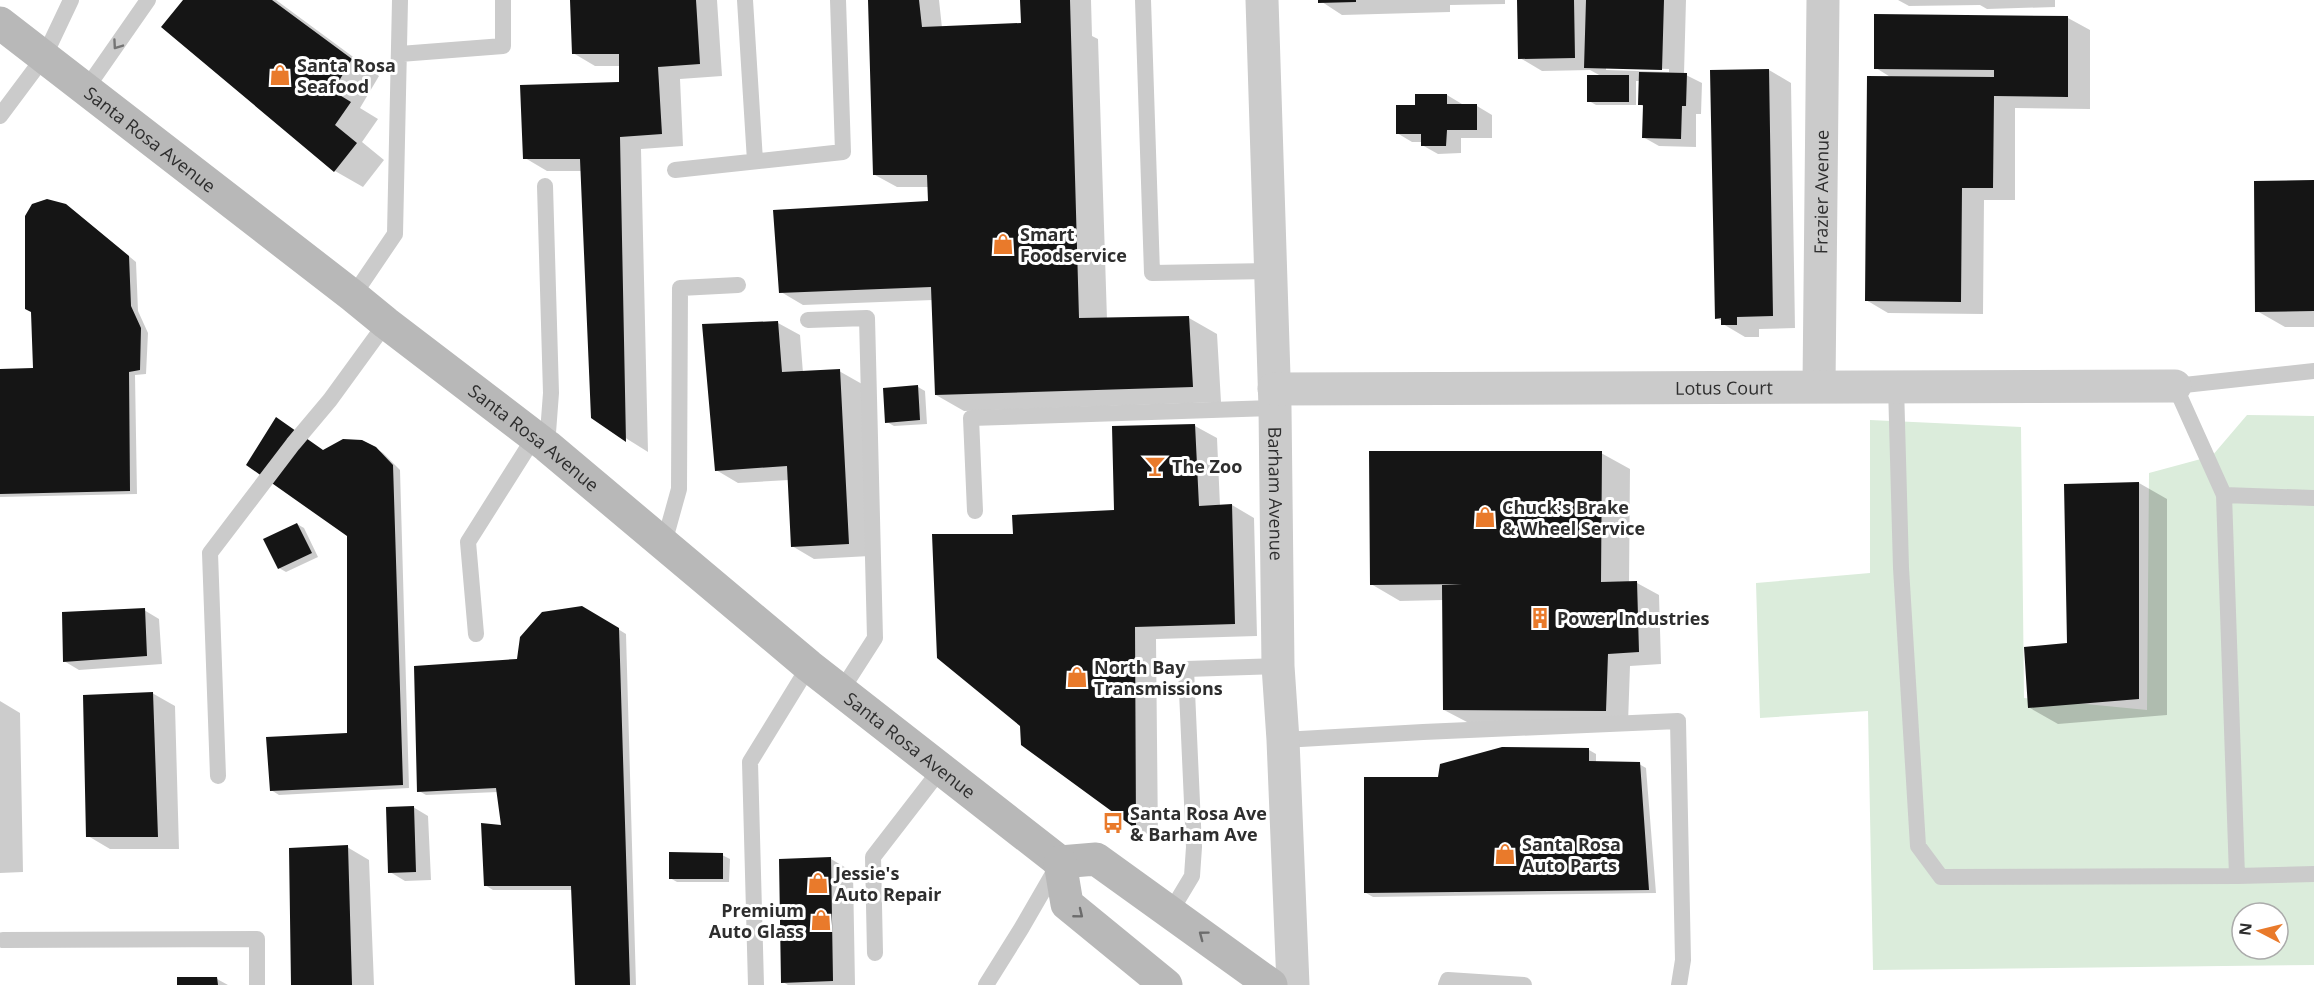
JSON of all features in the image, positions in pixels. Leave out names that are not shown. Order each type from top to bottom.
[{"type":"main road","name":"Santa Rosa Avenue","points":[[0,23],[541,441],[809,666],[1060,862]]},
{"type":"main road","points":[[1166,985],[1067,904],[1060,862],[1096,859],[1171,911],[1270,985]]},
{"type":"street","name":"Barham Avenue","points":[[1262,0],[1274,399],[1278,666],[1293,985]]},
{"type":"street","name":"Frazier Avenue","points":[[1819,386],[1823,0]]},
{"type":"street","name":"Lotus Court","points":[[1274,399],[1819,386],[2175,386]]},
{"type":"lane","points":[[0,116],[44,57],[70,0]]},
{"type":"lane","points":[[86,89],[148,0]]},
{"type":"lane","points":[[353,296],[395,234],[400,0]]},
{"type":"lane","points":[[400,54],[503,45],[503,0]]},
{"type":"lane","points":[[745,0],[755,161]]},
{"type":"lane","points":[[675,170],[843,152],[838,0]]},
{"type":"lane","points":[[1143,0],[1152,273],[1270,271]]},
{"type":"lane","points":[[476,634],[468,542],[541,441],[551,393],[545,186]]},
{"type":"lane","points":[[664,543],[679,489],[680,288],[738,285]]},
{"type":"lane","points":[[808,320],[867,318],[875,638],[841,691]]},
{"type":"lane","points":[[218,776],[210,553],[293,444],[330,400],[386,323]]},
{"type":"lane","points":[[2237,876],[2224,495],[2175,386],[2314,371]]},
{"type":"lane","points":[[1896,386],[1901,568],[1918,846],[1941,878],[2314,874]]},
{"type":"lane","points":[[975,511],[972,418],[1274,399]]},
{"type":"lane","points":[[2224,495],[2314,498]]},
{"type":"lane","points":[[756,985],[750,762],[809,666]]},
{"type":"lane","points":[[1171,911],[1192,876],[1194,847],[1186,669],[1278,666]]},
{"type":"lane","points":[[1283,740],[1678,722],[1683,960],[1679,985]]},
{"type":"lane","points":[[875,953],[873,856],[941,769]]},
{"type":"lane","points":[[986,985],[1022,929],[1060,862]]},
{"type":"lane","points":[[3,940],[257,939],[257,985]]},
{"type":"lane","points":[[1446,985],[1448,980],[1524,985]]},
{"type":"green space","points":[[2247,415],[2314,416],[2314,965],[1873,970],[1868,711],[1760,718],[1756,583],[1870,573],[1870,420],[2021,427],[2024,698],[2147,710],[2149,473],[2212,456]]},
{"type":"building","name":"Santa Rosa Seafood","points":[[183,0],[272,0],[352,59],[333,91],[351,102],[335,125],[357,143],[334,172],[161,27]]},
{"type":"building","points":[[570,0],[696,0],[700,64],[658,67],[662,134],[620,137],[626,442],[591,418],[580,159],[523,159],[520,85],[619,82],[619,54],[572,54]]},
{"type":"building","name":"Smart Foodservice","points":[[868,0],[919,0],[922,27],[1021,23],[1020,0],[1070,0],[1079,318],[1189,316],[1193,387],[935,395],[931,287],[779,293],[773,210],[928,201],[927,175],[873,175]]},
{"type":"building","points":[[1318,0],[1356,0],[1356,2],[1318,3]]},
{"type":"building","points":[[1517,0],[1574,0],[1575,58],[1518,59]]},
{"type":"building","points":[[1586,0],[1664,0],[1662,70],[1584,68]]},
{"type":"building","points":[[1874,14],[2068,16],[2068,97],[1994,96],[1993,188],[1962,188],[1961,302],[1865,301],[1867,76],[1994,77],[1994,70],[1874,69]]},
{"type":"building","points":[[1769,69],[1773,316],[1737,317],[1737,325],[1721,325],[1721,318],[1715,319],[1710,70]]},
{"type":"building","points":[[1639,72],[1687,73],[1686,106],[1682,106],[1681,139],[1642,138],[1643,105],[1638,105]]},
{"type":"building","points":[[1587,75],[1629,75],[1629,102],[1587,102]]},
{"type":"building","points":[[1415,94],[1447,94],[1447,104],[1477,104],[1477,130],[1447,130],[1446,146],[1421,146],[1421,134],[1396,134],[1396,105],[1415,105]]},
{"type":"building","points":[[2314,180],[2314,311],[2255,312],[2254,181]]},
{"type":"building","points":[[47,199],[66,204],[129,256],[131,306],[141,328],[140,370],[129,372],[130,491],[0,494],[0,369],[33,368],[31,312],[25,309],[25,216],[32,204]]},
{"type":"building","points":[[778,321],[782,372],[840,369],[849,544],[791,547],[787,466],[715,471],[702,324]]},
{"type":"building","points":[[918,385],[920,420],[885,423],[883,388]]},
{"type":"building","points":[[276,417],[323,450],[343,439],[362,440],[376,447],[393,465],[403,785],[270,791],[266,737],[347,733],[347,536],[246,465]]},
{"type":"building","name":"North Bay Transmissions","points":[[1195,424],[1199,506],[1232,504],[1235,624],[1135,627],[1136,829],[1021,745],[1020,726],[937,658],[932,534],[1013,534],[1012,515],[1114,510],[1112,426]]},
{"type":"building","points":[[1369,451],[1602,451],[1601,582],[1637,581],[1639,652],[1608,654],[1606,711],[1443,710],[1442,585],[1462,584],[1370,585]]},
{"type":"building","points":[[2139,482],[2139,699],[2028,708],[2024,647],[2067,643],[2064,484]]},
{"type":"building","points":[[297,523],[312,553],[278,569],[263,539]]},
{"type":"building","points":[[582,606],[619,628],[630,985],[575,985],[571,886],[484,886],[481,823],[501,825],[496,788],[417,792],[414,666],[517,659],[520,637],[542,612]]},
{"type":"building","points":[[145,608],[147,656],[63,662],[62,612]]},
{"type":"building","points":[[153,692],[158,837],[86,837],[83,695]]},
{"type":"building","name":"Santa Rosa Auto Parts","points":[[1502,747],[1589,748],[1589,761],[1640,762],[1649,890],[1364,893],[1364,777],[1438,777],[1440,764]]},
{"type":"building","points":[[414,806],[416,872],[388,873],[386,807]]},
{"type":"building","points":[[348,845],[352,985],[291,985],[289,848]]},
{"type":"building","points":[[669,852],[723,853],[723,879],[669,879]]},
{"type":"building","points":[[831,857],[833,981],[781,983],[779,859]]},
{"type":"building","points":[[177,977],[217,977],[218,985],[177,985]]},
{"type":"place","name":"Santa Rosa Seafood","points":[[280,75]]},
{"type":"place","name":"Smart Foodservice","points":[[1003,244]]},
{"type":"place","name":"The Zoo","points":[[1155,466]]},
{"type":"place","name":"Chuck's Brake & Wheel Service","points":[[1485,517]]},
{"type":"place","name":"Power Industries","points":[[1540,618]]},
{"type":"place","name":"North Bay Transmissions","points":[[1077,677]]},
{"type":"place","name":"Santa Rosa Ave & Barham Ave","points":[[1113,823]]},
{"type":"place","name":"Santa Rosa Auto Parts","points":[[1505,854]]},
{"type":"place","name":"Jessie's Auto Repair","points":[[818,883]]},
{"type":"place","name":"Premium Auto Glass","points":[[821,920]]}]
